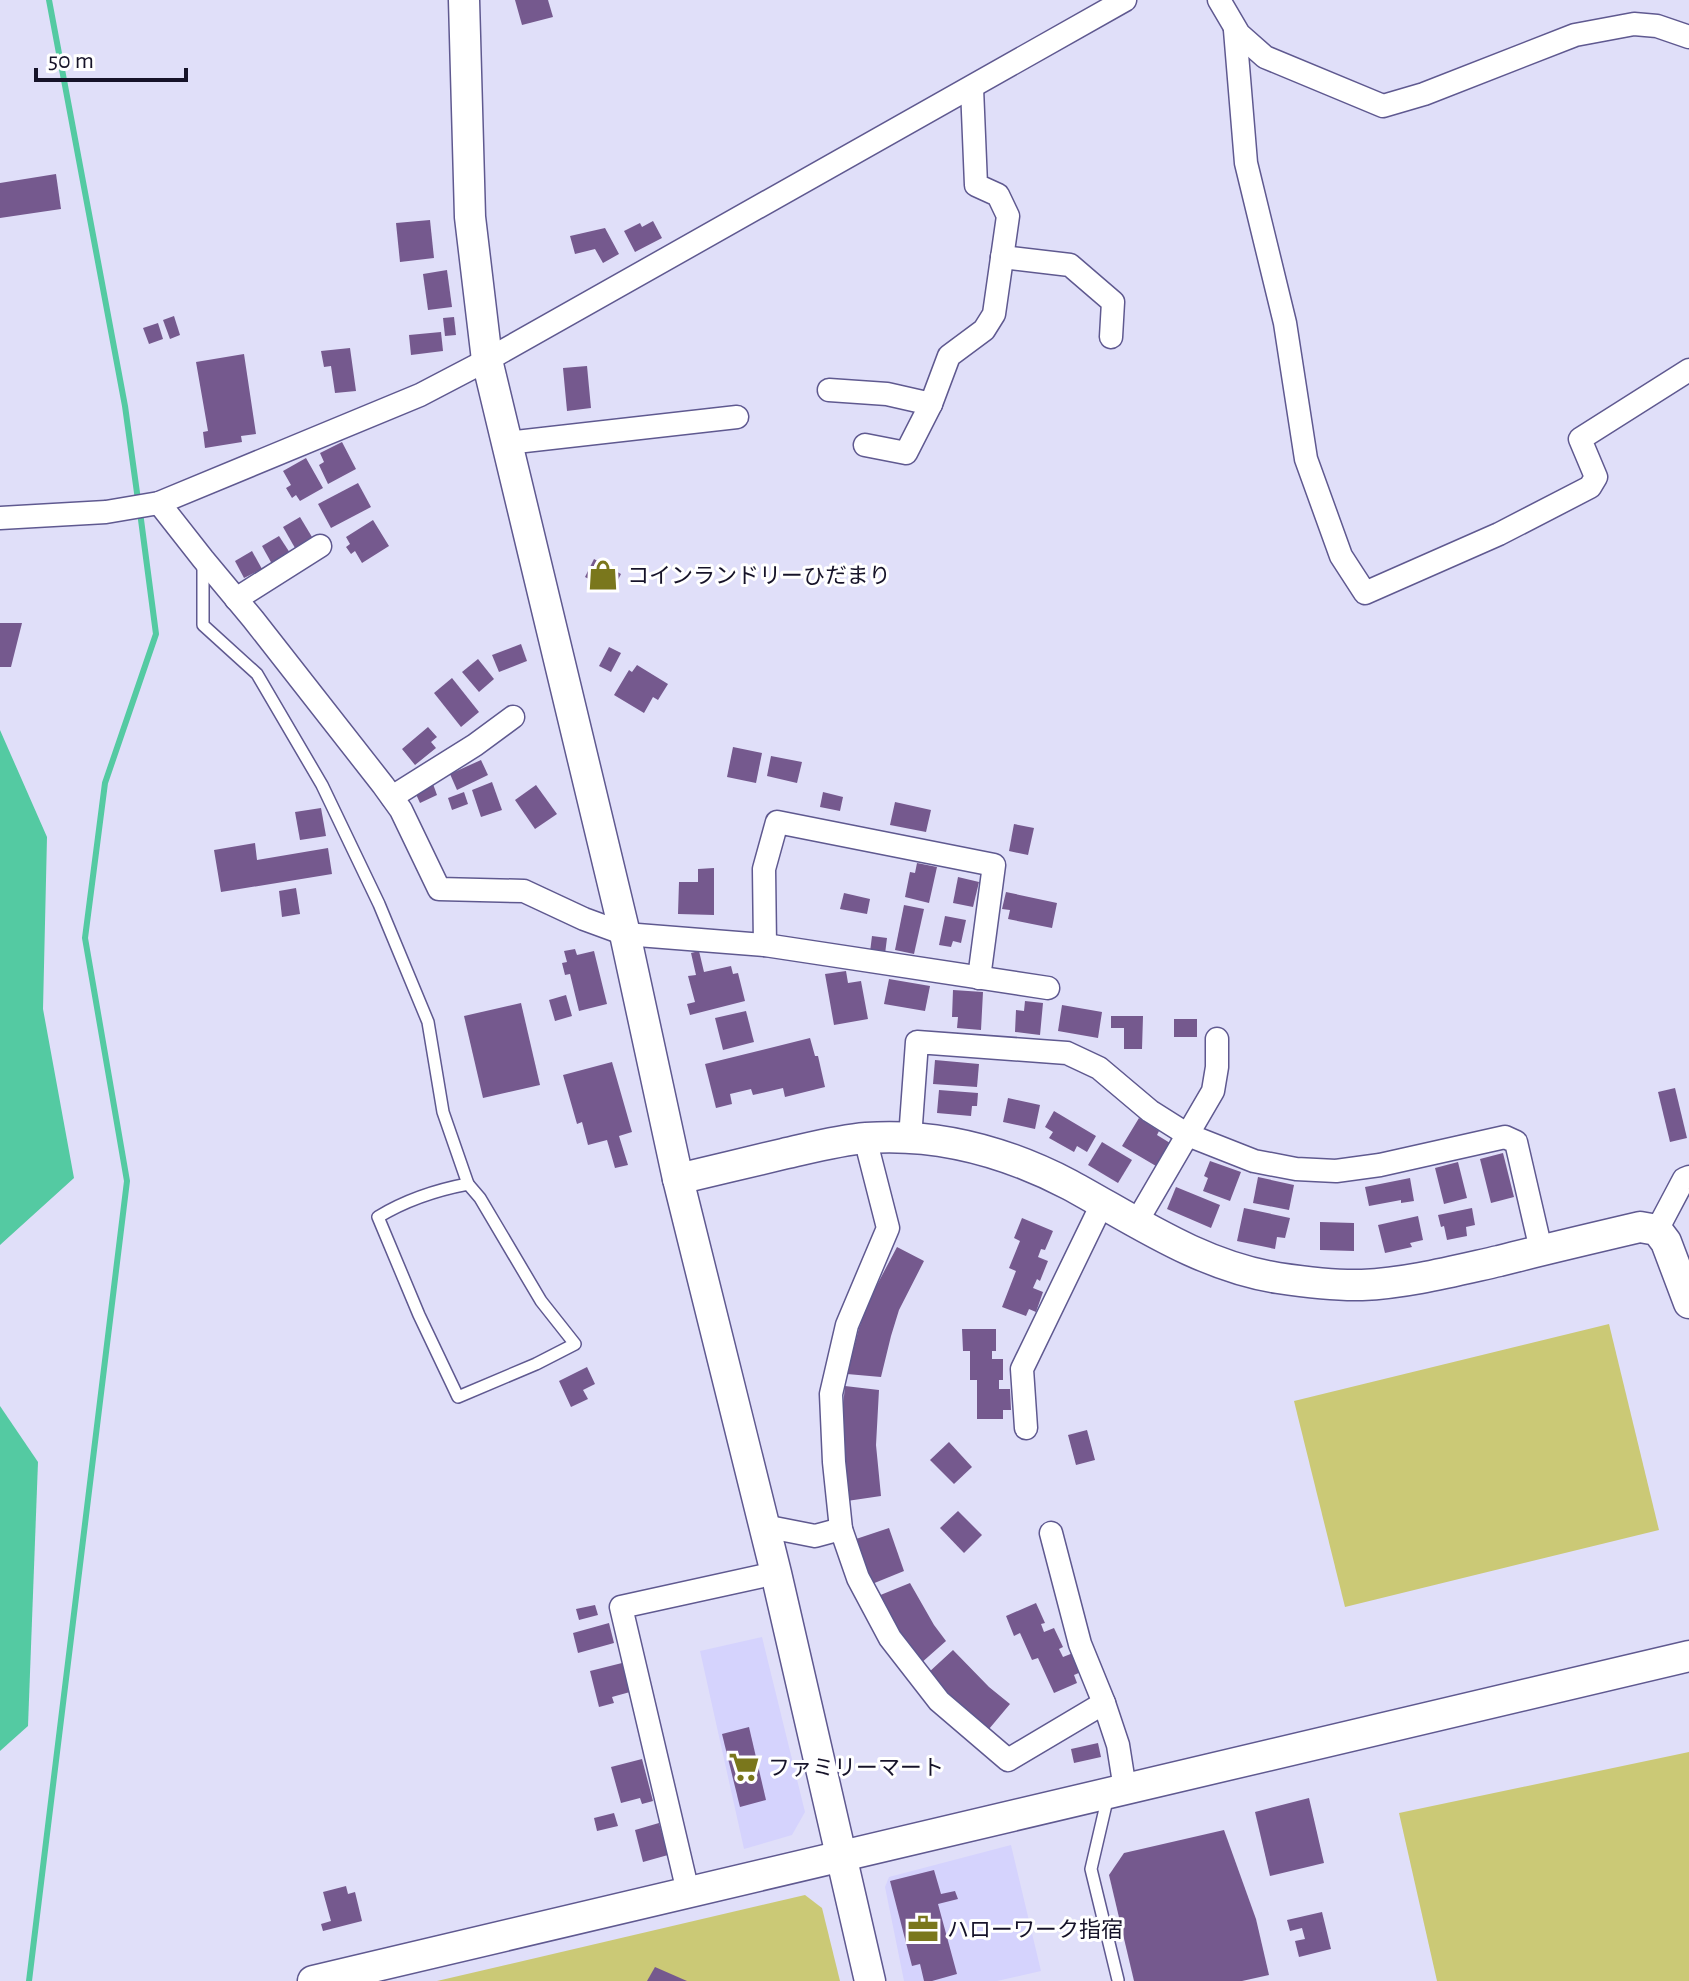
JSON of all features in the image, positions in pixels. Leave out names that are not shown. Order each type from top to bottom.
[{"type":"street","points":[[464,0],[470,217],[487,360],[625,934],[678,1179],[776,1573],[870,1981]]},
{"type":"street","points":[[0,518],[106,512],[159,503],[420,395],[1125,0]]},
{"type":"street","points":[[1219,0],[1235,30],[1265,57],[1383,106],[1424,94],[1575,35],[1634,24],[1657,26],[1689,37]]},
{"type":"street","points":[[1235,30],[1246,163],[1285,323],[1306,459],[1341,556],[1365,593],[1499,534],[1590,487],[1596,477],[1580,439],[1689,370]]},
{"type":"street","points":[[865,445],[906,453],[931,404],[949,356],[984,330],[994,314],[1008,216],[998,195],[976,185],[972,88]]},
{"type":"street","points":[[1002,257],[1070,265],[1113,302],[1111,337]]},
{"type":"street","points":[[829,390],[887,394],[931,404]]},
{"type":"street","points":[[507,443],[737,417]]},
{"type":"street","points":[[159,503],[392,797],[439,889],[524,891],[625,934],[765,945],[1048,988]]},
{"type":"street","points":[[236,599],[320,546]]},
{"type":"street","points":[[392,797],[513,717]]},
{"type":"street","points":[[765,945],[764,869],[777,822],[994,865],[979,978]]},
{"type":"street","points":[[1136,1223],[1213,1091],[1217,1039]]},
{"type":"street","points":[[910,1138],[917,1042],[1067,1053],[1099,1068],[1150,1111],[1188,1135],[1254,1161],[1296,1169],[1336,1171],[1380,1165],[1505,1137],[1516,1142],[1541,1250]]},
{"type":"street","points":[[678,1179],[817,1146],[865,1138],[946,1141],[1023,1163],[1226,1266],[1320,1283],[1361,1285],[1408,1280],[1640,1227],[1657,1230],[1666,1242],[1689,1303]]},
{"type":"street","points":[[865,1138],[888,1228],[847,1325],[831,1394],[841,1529],[858,1578],[890,1638],[939,1701],[1008,1760],[1104,1703]]},
{"type":"street","points":[[1657,1230],[1684,1179],[1689,1177]]},
{"type":"street","points":[[1026,1428],[1022,1369],[1102,1204]]},
{"type":"street","points":[[764,1526],[815,1536],[841,1529]]},
{"type":"street","points":[[1051,1533],[1080,1644],[1118,1745],[1117,1790]]},
{"type":"street","points":[[688,1892],[621,1607],[776,1573]]},
{"type":"street","points":[[313,1981],[1689,1656]]},
{"type":"lane","points":[[203,559],[203,625],[257,674],[322,785],[379,904],[428,1022],[443,1112],[468,1184],[480,1198],[541,1301],[575,1344],[458,1397],[378,1217],[443,1188],[468,1184]]},
{"type":"lane","points":[[1117,1790],[1091,1869],[1118,1980]]},
{"type":"shaded area","points":[[0,730],[47,837],[43,1009],[74,1178],[0,1245]]},
{"type":"shaded area","points":[[1609,1324],[1659,1530],[1345,1607],[1294,1401]]},
{"type":"shaded area","points":[[0,1406],[38,1462],[28,1726],[0,1751]]},
{"type":"shaded area","points":[[762,1637],[805,1812],[792,1835],[744,1849],[700,1651]]},
{"type":"shaded area","points":[[1689,1752],[1689,1981],[1437,1981],[1399,1813]]},
{"type":"shaded area","points":[[1011,1845],[1041,1971],[997,1981],[904,1981],[885,1887],[889,1877]]},
{"type":"shaded area","points":[[805,1895],[822,1908],[840,1981],[437,1981]]},
{"type":"building","points":[[515,0],[548,0],[553,17],[522,25]]},
{"type":"building","points":[[56,174],[61,209],[0,218],[0,183]]},
{"type":"building","points":[[430,220],[434,258],[400,262],[396,223]]},
{"type":"building","points":[[653,221],[662,238],[635,252],[624,231]]},
{"type":"building","points":[[605,228],[619,254],[603,263],[595,249],[575,254],[570,236]]},
{"type":"building","points":[[447,270],[452,307],[428,310],[423,274]]},
{"type":"building","points":[[174,316],[180,335],[170,339],[163,320]]},
{"type":"building","points":[[454,317],[456,335],[445,336],[443,318]]},
{"type":"building","points":[[158,323],[163,339],[149,344],[143,328]]},
{"type":"building","points":[[441,332],[443,351],[411,355],[409,335]]},
{"type":"building","points":[[350,348],[356,391],[335,393],[331,366],[324,367],[321,351]]},
{"type":"building","points":[[244,354],[256,434],[241,436],[242,442],[205,448],[203,432],[208,431],[196,362]]},
{"type":"building","points":[[587,366],[591,408],[567,411],[563,368]]},
{"type":"building","points":[[342,442],[356,469],[328,484],[319,465],[324,462],[320,453]]},
{"type":"building","points":[[306,458],[323,488],[300,501],[296,495],[292,498],[286,488],[291,485],[283,471]]},
{"type":"building","points":[[358,483],[371,507],[331,528],[318,504]]},
{"type":"building","points":[[300,517],[312,537],[295,548],[283,527]]},
{"type":"building","points":[[373,520],[389,546],[362,563],[355,551],[351,554],[346,547],[350,544],[346,537]]},
{"type":"building","points":[[279,536],[290,553],[272,564],[262,546]]},
{"type":"building","points":[[252,551],[262,569],[244,578],[235,561]]},
{"type":"building","name":"コインランドリーひだまり","points":[[594,559],[621,574],[612,591],[585,577]]},
{"type":"building","points":[[0,623],[22,623],[11,667],[0,667]]},
{"type":"building","points":[[521,644],[527,661],[499,672],[492,655]]},
{"type":"building","points":[[609,647],[621,653],[611,672],[599,666]]},
{"type":"building","points":[[478,659],[494,679],[479,692],[462,672]]},
{"type":"building","points":[[637,665],[668,684],[658,700],[653,697],[644,713],[614,695],[629,670],[632,672]]},
{"type":"building","points":[[452,678],[479,712],[461,727],[434,693]]},
{"type":"building","points":[[428,727],[437,737],[431,742],[436,748],[415,765],[402,749]]},
{"type":"building","points":[[733,747],[762,753],[756,783],[727,777]]},
{"type":"building","points":[[771,756],[802,762],[797,783],[767,776]]},
{"type":"building","points":[[481,760],[488,775],[457,790],[450,774]]},
{"type":"building","points":[[492,782],[502,810],[481,817],[472,790]]},
{"type":"building","points":[[433,784],[437,795],[420,803],[415,792]]},
{"type":"building","points":[[536,785],[557,814],[535,829],[515,800]]},
{"type":"building","points":[[464,792],[468,804],[452,810],[448,798]]},
{"type":"building","points":[[823,792],[843,797],[840,811],[820,807]]},
{"type":"building","points":[[895,802],[931,810],[926,832],[890,825]]},
{"type":"building","points":[[321,808],[326,836],[300,840],[295,812]]},
{"type":"building","points":[[1014,824],[1034,828],[1028,855],[1009,851]]},
{"type":"building","points":[[255,843],[257,860],[328,848],[332,874],[221,892],[214,850]]},
{"type":"building","points":[[917,863],[937,867],[929,903],[905,897],[910,872],[915,873]]},
{"type":"building","points":[[714,868],[714,915],[678,914],[679,882],[698,882],[698,869]]},
{"type":"building","points":[[958,877],[979,882],[973,907],[953,903]]},
{"type":"building","points":[[296,888],[300,914],[282,917],[279,891]]},
{"type":"building","points":[[1006,892],[1057,903],[1052,928],[1008,919],[1010,910],[1002,909]]},
{"type":"building","points":[[844,893],[870,899],[867,914],[840,909]]},
{"type":"building","points":[[904,905],[924,909],[914,954],[895,950]]},
{"type":"building","points":[[945,916],[966,920],[961,943],[953,941],[951,947],[939,945]]},
{"type":"building","points":[[872,936],[887,938],[885,954],[870,952]]},
{"type":"building","points":[[575,949],[577,955],[594,951],[607,1004],[579,1011],[570,974],[565,975],[562,963],[567,962],[564,951]]},
{"type":"building","points":[[699,951],[704,972],[731,966],[733,974],[738,973],[745,1001],[690,1015],[687,1004],[695,1002],[688,976],[696,975],[691,953]]},
{"type":"building","points":[[846,971],[848,983],[861,981],[868,1019],[834,1025],[825,974]]},
{"type":"building","points":[[889,979],[930,986],[925,1011],[884,1004]]},
{"type":"building","points":[[953,990],[983,992],[981,1030],[957,1028],[958,1017],[952,1017]]},
{"type":"building","points":[[566,995],[572,1016],[555,1021],[549,1000]]},
{"type":"building","points":[[1025,1001],[1043,1003],[1040,1035],[1015,1032],[1016,1010],[1024,1011]]},
{"type":"building","points":[[521,1003],[540,1085],[483,1098],[464,1016]]},
{"type":"building","points":[[1062,1005],[1102,1012],[1098,1038],[1058,1031]]},
{"type":"building","points":[[746,1011],[754,1042],[723,1050],[715,1018]]},
{"type":"building","points":[[1111,1016],[1143,1016],[1142,1049],[1124,1049],[1124,1028],[1111,1028]]},
{"type":"building","points":[[1174,1019],[1197,1019],[1197,1037],[1174,1037]]},
{"type":"building","points":[[810,1038],[825,1087],[785,1097],[783,1088],[753,1095],[751,1089],[730,1094],[732,1104],[716,1108],[705,1064]]},
{"type":"building","points":[[935,1060],[979,1064],[977,1087],[933,1084]]},
{"type":"building","points":[[612,1062],[632,1132],[619,1136],[628,1165],[615,1168],[607,1140],[588,1145],[582,1122],[577,1124],[563,1075]]},
{"type":"building","points":[[1675,1088],[1687,1138],[1670,1142],[1658,1092]]},
{"type":"building","points":[[939,1090],[978,1093],[977,1106],[972,1106],[971,1116],[937,1113]]},
{"type":"building","points":[[1008,1098],[1040,1105],[1035,1129],[1003,1122]]},
{"type":"building","points":[[1054,1111],[1096,1136],[1087,1152],[1077,1146],[1074,1152],[1049,1138],[1053,1132],[1045,1127]]},
{"type":"building","points":[[1139,1118],[1159,1131],[1157,1135],[1170,1143],[1156,1166],[1122,1146]]},
{"type":"building","points":[[1102,1142],[1132,1160],[1118,1183],[1088,1165]]},
{"type":"building","points":[[1503,1153],[1514,1197],[1491,1203],[1480,1159]]},
{"type":"building","points":[[1210,1161],[1241,1172],[1230,1201],[1203,1191],[1208,1178],[1204,1176]]},
{"type":"building","points":[[1458,1162],[1467,1198],[1444,1204],[1435,1168]]},
{"type":"building","points":[[1258,1177],[1294,1185],[1289,1210],[1253,1203]]},
{"type":"building","points":[[1410,1178],[1414,1201],[1401,1203],[1401,1200],[1369,1206],[1365,1187]]},
{"type":"building","points":[[1176,1187],[1220,1205],[1211,1228],[1167,1209]]},
{"type":"building","points":[[1244,1208],[1290,1218],[1285,1238],[1277,1237],[1275,1249],[1237,1241]]},
{"type":"building","points":[[1472,1208],[1475,1225],[1466,1227],[1467,1236],[1447,1240],[1438,1215]]},
{"type":"building","points":[[1418,1216],[1423,1240],[1410,1243],[1412,1247],[1385,1253],[1378,1225]]},
{"type":"building","points":[[1022,1218],[1053,1231],[1045,1250],[1041,1249],[1038,1257],[1048,1261],[1040,1281],[1037,1279],[1033,1288],[1043,1292],[1036,1312],[1029,1309],[1026,1316],[1002,1307],[1016,1271],[1009,1268],[1020,1241],[1014,1238]]},
{"type":"building","points":[[1320,1222],[1354,1223],[1354,1251],[1320,1250]]},
{"type":"building","points":[[897,1247],[924,1261],[899,1310],[881,1377],[847,1374],[869,1300]]},
{"type":"building","points":[[962,1329],[996,1329],[996,1351],[992,1351],[992,1359],[1003,1359],[1003,1380],[999,1380],[999,1389],[1010,1389],[1011,1410],[1003,1410],[1003,1419],[977,1419],[977,1380],[970,1380],[970,1351],[963,1351]]},
{"type":"building","points":[[587,1367],[595,1384],[583,1390],[588,1399],[571,1407],[559,1381]]},
{"type":"building","points":[[845,1386],[879,1390],[876,1445],[881,1496],[847,1501],[842,1416]]},
{"type":"building","points":[[1087,1430],[1095,1460],[1076,1465],[1068,1435]]},
{"type":"building","points":[[949,1442],[972,1467],[954,1484],[930,1460]]},
{"type":"building","points":[[958,1511],[982,1535],[964,1553],[940,1528]]},
{"type":"building","points":[[889,1528],[904,1571],[872,1584],[856,1539]]},
{"type":"building","points":[[910,1583],[946,1641],[920,1664],[878,1596]]},
{"type":"building","points":[[1036,1603],[1045,1623],[1041,1624],[1044,1632],[1054,1628],[1063,1647],[1059,1649],[1063,1657],[1073,1653],[1081,1672],[1074,1675],[1077,1683],[1054,1693],[1038,1658],[1032,1660],[1020,1633],[1014,1636],[1006,1616]]},
{"type":"building","points":[[595,1605],[598,1615],[579,1620],[576,1609]]},
{"type":"building","points":[[609,1623],[614,1643],[578,1653],[573,1633]]},
{"type":"building","points":[[953,1650],[1010,1704],[989,1729],[965,1711],[928,1673]]},
{"type":"building","points":[[622,1663],[630,1692],[612,1697],[614,1703],[599,1707],[590,1671]]},
{"type":"building","name":"ファミリーマート","points":[[749,1727],[766,1800],[740,1807],[722,1734]]},
{"type":"building","points":[[1098,1743],[1101,1757],[1074,1763],[1071,1749]]},
{"type":"building","points":[[642,1759],[653,1801],[642,1804],[640,1798],[621,1803],[611,1767]]},
{"type":"building","points":[[1309,1798],[1324,1863],[1270,1876],[1255,1812]]},
{"type":"building","points":[[614,1813],[618,1826],[597,1831],[594,1818]]},
{"type":"building","points":[[659,1823],[668,1855],[643,1862],[635,1830]]},
{"type":"building","points":[[1224,1830],[1256,1919],[1269,1975],[1242,1981],[1134,1981],[1109,1875],[1124,1853]]},
{"type":"building","points":[[934,1870],[941,1894],[955,1891],[958,1899],[938,1904],[957,1974],[924,1981],[920,1964],[912,1966],[890,1881]]},
{"type":"building","points":[[346,1886],[348,1894],[355,1892],[362,1921],[323,1931],[321,1924],[331,1921],[323,1892]]},
{"type":"building","points":[[1322,1912],[1331,1949],[1299,1957],[1295,1941],[1305,1939],[1302,1928],[1290,1931],[1287,1920]]},
{"type":"building","points":[[655,1967],[687,1981],[647,1981]]},
{"type":"waterway","points":[[49,0],[125,406],[138,500]]},
{"type":"waterway","points":[[29,1981],[127,1181],[85,938],[105,783],[156,634],[140,512]]},
{"type":"place","name":"コインランドリーひだまり","points":[[603,575]]},
{"type":"place","name":"ファミリーマート","points":[[744,1767]]},
{"type":"place","name":"ハローワーク指宿","points":[[923,1929]]}]
